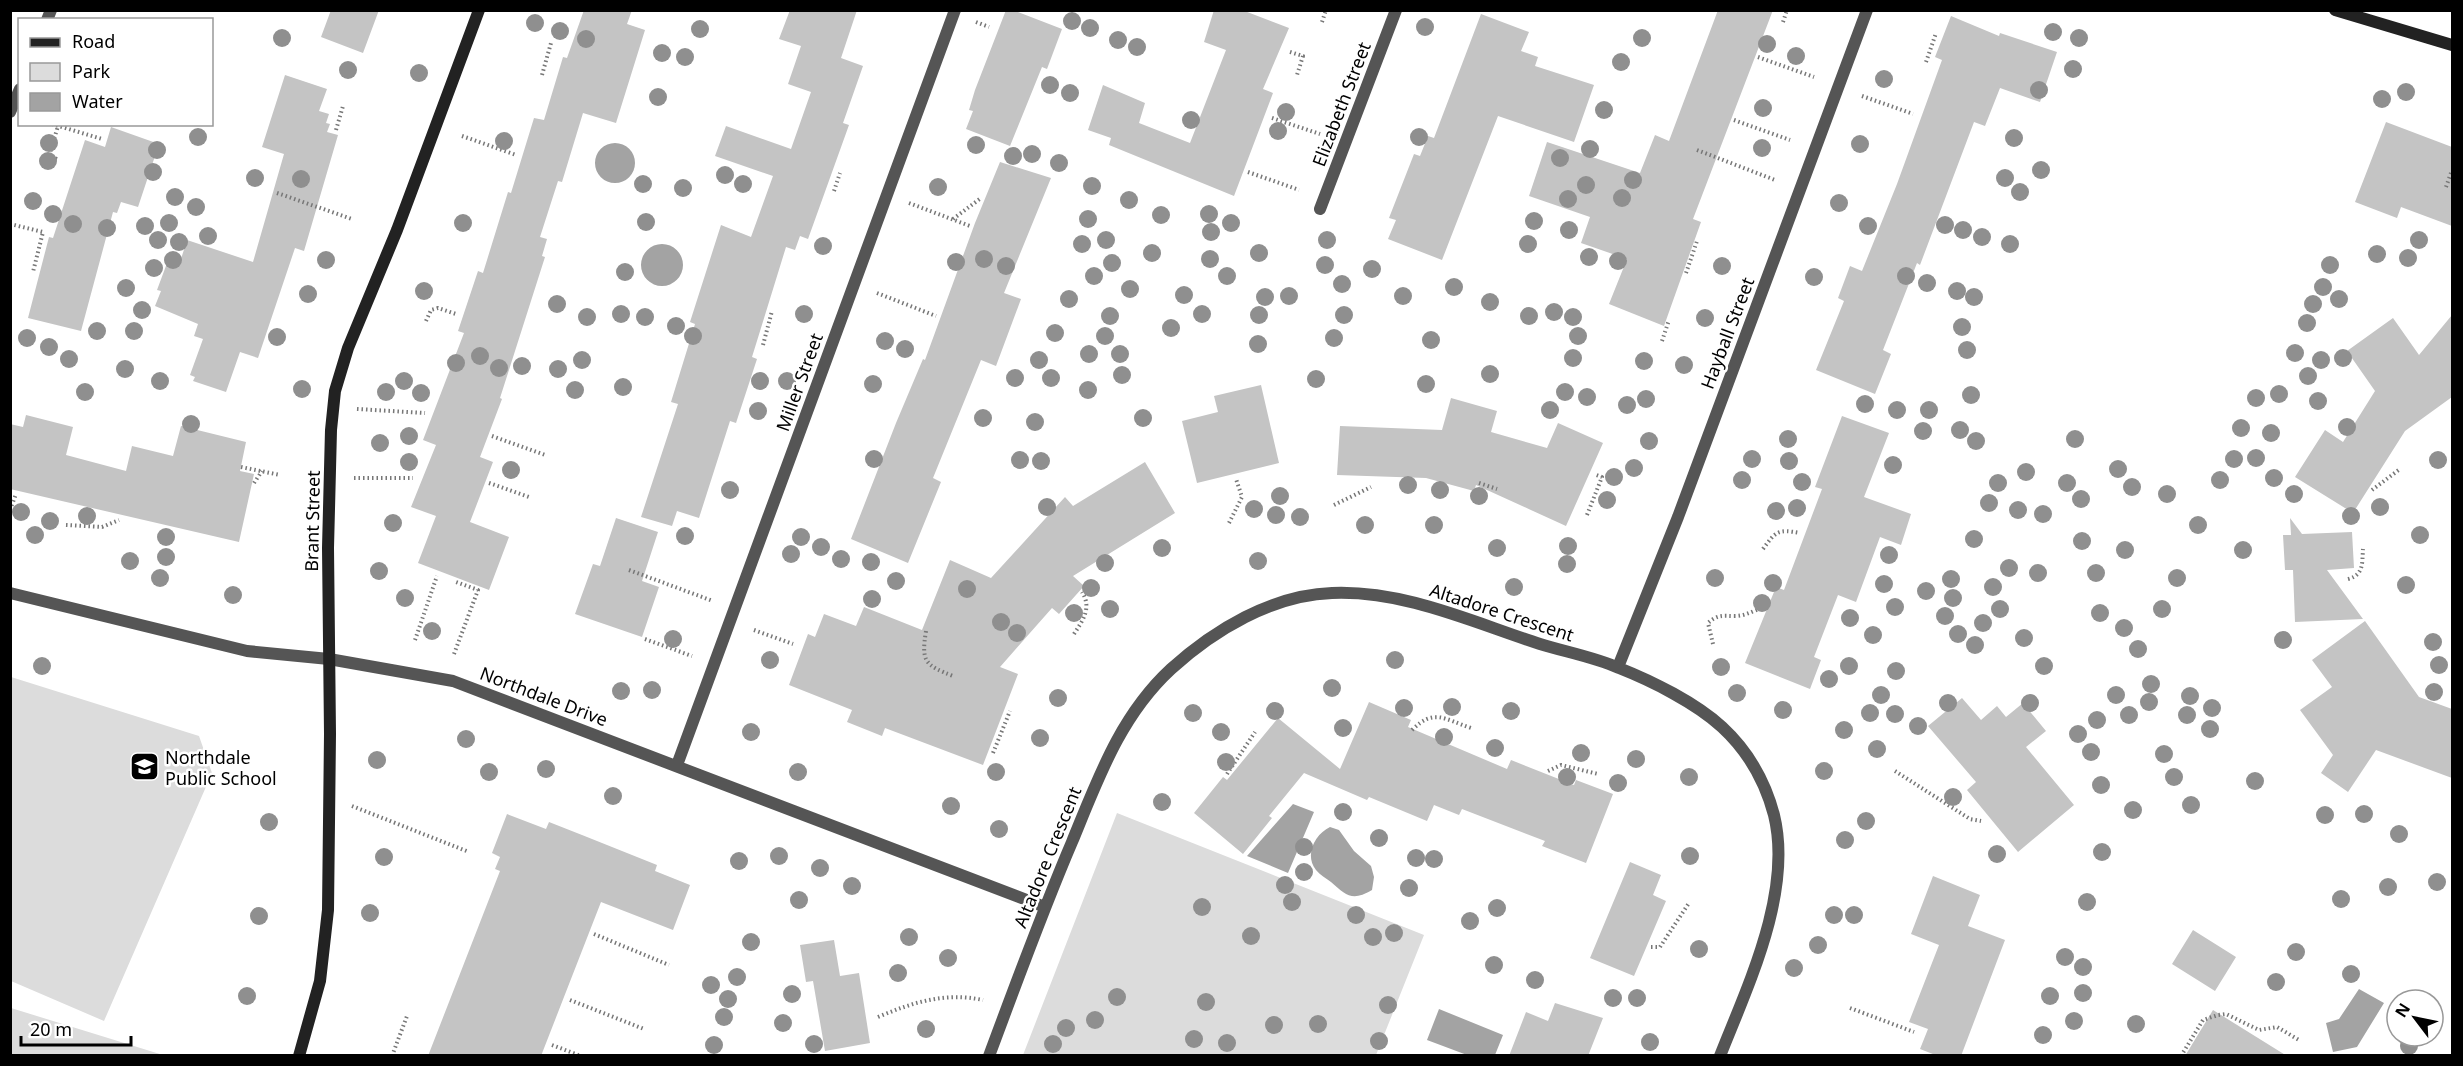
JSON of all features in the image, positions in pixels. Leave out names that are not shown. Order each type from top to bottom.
[{"type":"street","name":"Brant Street","points":[[299,1056],[320,981],[328,910],[328,548],[331,430],[335,391],[348,348],[397,230],[479,10]]},
{"type":"street","name":"Miller Street","points":[[677,765],[955,10]]},
{"type":"street","name":"Elizabeth Street","points":[[1320,209],[1396,10]]},
{"type":"street","name":"Hayball Street","points":[[1618,668],[1682,506],[1867,10]]},
{"type":"street","points":[[2335,10],[2452,45]]},
{"type":"street","points":[[10,112],[18,94]]},
{"type":"street","name":"Northdale Drive","points":[[10,593],[247,651],[329,659],[453,681],[1045,907]]},
{"type":"street","name":"Altadore Crescent","points":[[989,1056],[1045,907],[1113,744],[1135,709],[1153,686],[1200,645],[1232,625],[1279,602],[1331,593],[1382,596],[1454,612],[1538,643],[1618,668],[1687,703],[1720,725],[1753,764],[1762,781],[1774,816],[1778,878],[1770,921],[1720,1056]]},
{"type":"path","points":[[1322,22],[1326,10]]},
{"type":"path","points":[[1783,22],[1787,10]]},
{"type":"path","points":[[1926,62],[1936,33]]},
{"type":"path","points":[[542,75],[551,43]]},
{"type":"path","points":[[1290,52],[1303,56],[1297,75]]},
{"type":"path","points":[[1758,57],[1814,77]]},
{"type":"path","points":[[1862,96],[1913,114]]},
{"type":"path","points":[[336,130],[343,106]]},
{"type":"path","points":[[1272,118],[1320,134]]},
{"type":"path","points":[[1734,120],[1790,140]]},
{"type":"path","points":[[55,126],[49,156],[57,159]]},
{"type":"path","points":[[58,126],[102,139]]},
{"type":"path","points":[[462,136],[516,155]]},
{"type":"path","points":[[1696,150],[1775,180]]},
{"type":"path","points":[[2446,187],[2452,170]]},
{"type":"path","points":[[1248,172],[1299,190]]},
{"type":"path","points":[[834,191],[840,173]]},
{"type":"path","points":[[277,194],[352,219]]},
{"type":"path","points":[[887,195],[970,226]]},
{"type":"path","points":[[952,219],[981,198]]},
{"type":"path","points":[[10,224],[43,232],[33,272]]},
{"type":"path","points":[[1686,273],[1698,241]]},
{"type":"path","points":[[854,284],[936,316]]},
{"type":"path","points":[[426,321],[431,310],[438,308],[456,314]]},
{"type":"path","points":[[763,345],[772,310]]},
{"type":"path","points":[[1662,340],[1669,320]]},
{"type":"path","points":[[357,409],[425,413]]},
{"type":"path","points":[[492,436],[545,455]]},
{"type":"path","points":[[241,466],[280,475]]},
{"type":"path","points":[[2372,490],[2400,469]]},
{"type":"path","points":[[254,483],[262,471]]},
{"type":"path","points":[[1587,515],[1602,477],[1594,474]]},
{"type":"path","points":[[353,478],[413,478]]},
{"type":"path","points":[[1229,523],[1242,497],[1236,479]]},
{"type":"path","points":[[489,483],[529,497]]},
{"type":"path","points":[[1479,483],[1497,489]]},
{"type":"path","points":[[1334,505],[1371,488]]},
{"type":"path","points":[[10,510],[16,494]]},
{"type":"path","points":[[66,525],[102,527],[119,520]]},
{"type":"path","points":[[1763,549],[1775,533],[1785,530],[1800,532]]},
{"type":"path","points":[[2348,579],[2356,577],[2361,571],[2363,549]]},
{"type":"path","points":[[629,570],[713,601]]},
{"type":"path","points":[[415,640],[437,576]]},
{"type":"path","points":[[454,654],[478,590],[456,582]]},
{"type":"path","points":[[1074,634],[1087,611],[1087,600],[1082,592]]},
{"type":"path","points":[[1713,644],[1708,623],[1714,618],[1722,615],[1748,614],[1759,609]]},
{"type":"path","points":[[730,620],[793,644]]},
{"type":"path","points":[[926,631],[923,650],[925,660],[931,667],[953,676]]},
{"type":"path","points":[[645,639],[692,656]]},
{"type":"path","points":[[993,753],[1010,711]]},
{"type":"path","points":[[1412,730],[1424,718],[1436,717],[1471,728]]},
{"type":"path","points":[[1227,774],[1255,732]]},
{"type":"path","points":[[1548,771],[1561,765],[1598,774]]},
{"type":"path","points":[[1895,771],[1970,819],[1981,821]]},
{"type":"path","points":[[329,797],[469,852]]},
{"type":"path","points":[[1651,946],[1660,947],[1689,903]]},
{"type":"path","points":[[594,934],[669,964]]},
{"type":"path","points":[[879,1017],[909,1004],[937,997],[968,997],[983,1000]]},
{"type":"path","points":[[570,1000],[644,1029]]},
{"type":"path","points":[[1850,1008],[1914,1032]]},
{"type":"path","points":[[2181,1056],[2203,1020],[2218,1015],[2226,1014],[2259,1030],[2277,1027],[2299,1040]]},
{"type":"path","points":[[392,1056],[407,1016]]},
{"type":"path","points":[[552,1045],[580,1056]]},
{"type":"green space","points":[[11,677],[199,736],[212,773],[104,1021],[11,981]]},
{"type":"green space","points":[[1117,813],[1424,935],[1376,1055],[1023,1055]]},
{"type":"green space","points":[[11,1008],[163,1055],[11,1055]]},
{"type":"water","points":[[615,143],[623,144],[629,149],[634,155],[634,171],[629,177],[623,182],[615,183],[607,182],[601,177],[596,171],[595,163],[596,155],[601,149],[607,144]]},
{"type":"water","points":[[662,244],[677,250],[683,265],[677,280],[662,286],[647,280],[641,265],[647,250]]},
{"type":"water","points":[[1293,804],[1314,812],[1288,873],[1247,856]]},
{"type":"water","points":[[1330,827],[1339,830],[1354,851],[1371,866],[1374,877],[1372,890],[1359,896],[1350,895],[1316,870],[1311,852],[1316,840]]},
{"type":"water","points":[[2359,989],[2384,1003],[2357,1047],[2333,1052],[2326,1023],[2339,1019]]},
{"type":"water","points":[[1439,1009],[1503,1035],[1495,1055],[1467,1055],[1427,1040]]},
{"type":"building","points":[[331,10],[379,10],[363,53],[321,37]]},
{"type":"building","points":[[584,10],[632,10],[627,24],[645,30],[616,123],[583,113],[562,182],[558,181],[540,237],[547,239],[542,256],[545,257],[500,398],[502,399],[480,457],[493,462],[470,522],[509,537],[489,590],[418,563],[436,516],[411,507],[436,445],[423,440],[464,333],[458,331],[478,271],[483,273],[534,118],[544,120],[563,57],[567,58]]},
{"type":"building","points":[[790,10],[857,10],[841,58],[863,66],[843,123],[849,125],[808,239],[800,236],[795,250],[786,247],[752,357],[757,359],[736,423],[730,421],[699,518],[677,511],[672,526],[641,517],[678,404],[671,402],[695,324],[690,322],[721,225],[751,237],[773,176],[715,156],[726,126],[791,149],[811,92],[788,84],[801,46],[779,39]]},
{"type":"building","points":[[1006,10],[1013,10],[1062,29],[1047,69],[1042,67],[1010,146],[966,129],[973,111],[969,110],[975,90]]},
{"type":"building","points":[[1214,10],[1242,10],[1289,28],[1263,89],[1273,93],[1234,196],[1109,145],[1111,138],[1088,130],[1103,85],[1145,103],[1139,123],[1190,143],[1226,50],[1204,42]]},
{"type":"building","points":[[1718,10],[1773,10],[1693,219],[1701,222],[1664,326],[1609,304],[1627,259],[1581,243],[1590,217],[1529,196],[1547,142],[1640,173],[1655,135],[1669,141]]},
{"type":"building","points":[[1481,14],[1529,32],[1521,51],[1538,57],[1535,66],[1594,85],[1574,142],[1498,116],[1442,260],[1388,239],[1396,220],[1389,218],[1414,154],[1420,156],[1428,136],[1434,138]]},
{"type":"building","points":[[1951,16],[1999,36],[2000,33],[2057,52],[2040,102],[2000,88],[1985,126],[1974,122],[1920,265],[1917,263],[1883,350],[1891,354],[1875,394],[1816,370],[1844,301],[1838,298],[1850,266],[1862,271],[1897,184],[1942,60],[1935,57]]},
{"type":"building","points":[[285,75],[327,89],[319,111],[329,114],[326,123],[330,124],[327,132],[338,135],[304,251],[295,248],[258,358],[240,352],[226,392],[193,381],[195,377],[190,375],[203,339],[194,336],[198,324],[155,306],[161,291],[157,290],[170,255],[181,259],[187,240],[253,262],[284,154],[262,147]]},
{"type":"building","points":[[2386,122],[2452,147],[2452,226],[2401,207],[2397,218],[2355,202]]},
{"type":"building","points":[[111,127],[159,144],[138,207],[121,202],[117,213],[113,212],[81,331],[28,318],[49,237],[53,238],[85,140],[105,147]]},
{"type":"building","points":[[1000,162],[1051,178],[1004,293],[1021,299],[996,366],[981,360],[933,478],[941,482],[908,563],[851,539],[896,423],[923,359],[925,360]]},
{"type":"building","points":[[2452,315],[2452,397],[2405,431],[2353,513],[2295,477],[2325,430],[2343,442],[2375,391],[2347,351],[2393,318],[2419,355]]},
{"type":"building","points":[[1261,385],[1279,463],[1197,483],[1182,421],[1218,412],[1214,396]]},
{"type":"building","points":[[1451,398],[1497,411],[1491,432],[1547,448],[1558,423],[1603,443],[1566,526],[1476,485],[1474,491],[1426,478],[1337,475],[1340,426],[1442,430]]},
{"type":"building","points":[[26,415],[73,427],[66,455],[126,471],[132,446],[173,456],[181,426],[246,442],[240,471],[254,474],[239,542],[10,489],[10,424],[23,427]]},
{"type":"building","points":[[1842,416],[1889,433],[1864,497],[1911,514],[1901,545],[1880,537],[1856,602],[1838,595],[1814,657],[1821,660],[1810,689],[1745,663],[1776,587],[1784,590],[1822,489],[1815,487]]},
{"type":"building","points":[[1145,462],[1175,513],[1073,576],[1084,586],[1059,614],[1052,608],[1000,667],[1018,674],[983,765],[885,728],[882,736],[847,722],[852,710],[789,685],[808,634],[815,637],[824,614],[856,626],[864,607],[922,630],[950,560],[991,578],[1065,497],[1073,506]]},
{"type":"building","points":[[616,518],[658,532],[642,581],[659,587],[642,637],[575,614],[593,564],[600,566]]},
{"type":"building","points":[[2290,518],[2302,534],[2352,532],[2354,568],[2327,570],[2363,619],[2295,622],[2293,570],[2285,570],[2283,535],[2291,535]]},
{"type":"building","points":[[2365,621],[2419,697],[2452,709],[2452,778],[2376,750],[2348,792],[2321,773],[2333,755],[2300,710],[2332,687],[2312,660]]},
{"type":"building","points":[[1962,698],[1981,720],[1997,706],[2006,717],[2023,703],[2046,731],[2026,747],[2074,805],[2018,852],[1967,790],[1976,782],[1928,726]]},
{"type":"building","points":[[1369,702],[1411,720],[1408,727],[1507,769],[1511,760],[1574,785],[1576,780],[1613,794],[1586,863],[1542,846],[1545,841],[1462,809],[1459,815],[1434,805],[1427,821],[1369,797],[1367,800],[1304,773],[1269,816],[1272,818],[1243,854],[1194,813],[1223,777],[1227,780],[1278,718],[1340,769]]},
{"type":"building","points":[[507,814],[546,829],[549,822],[657,865],[655,871],[690,885],[673,930],[601,902],[541,1056],[428,1056],[500,871],[495,869],[500,857],[492,853]]},
{"type":"building","points":[[1630,862],[1661,875],[1653,895],[1666,901],[1634,976],[1590,958]]},
{"type":"building","points":[[1933,876],[1980,895],[1968,926],[2005,940],[1961,1056],[1938,1056],[1920,1049],[1928,1029],[1909,1022],[1939,945],[1911,934]]},
{"type":"building","points":[[2193,930],[2236,957],[2215,991],[2172,964]]},
{"type":"building","points":[[834,940],[840,976],[859,973],[870,1043],[825,1051],[813,981],[806,982],[800,945]]},
{"type":"building","points":[[1555,1003],[1603,1018],[1588,1056],[1509,1056],[1526,1012],[1548,1021]]},
{"type":"building","points":[[2213,1010],[2287,1056],[2185,1056]]},
{"type":"place","name":"Northdale Public School","points":[[144,767]]}]
